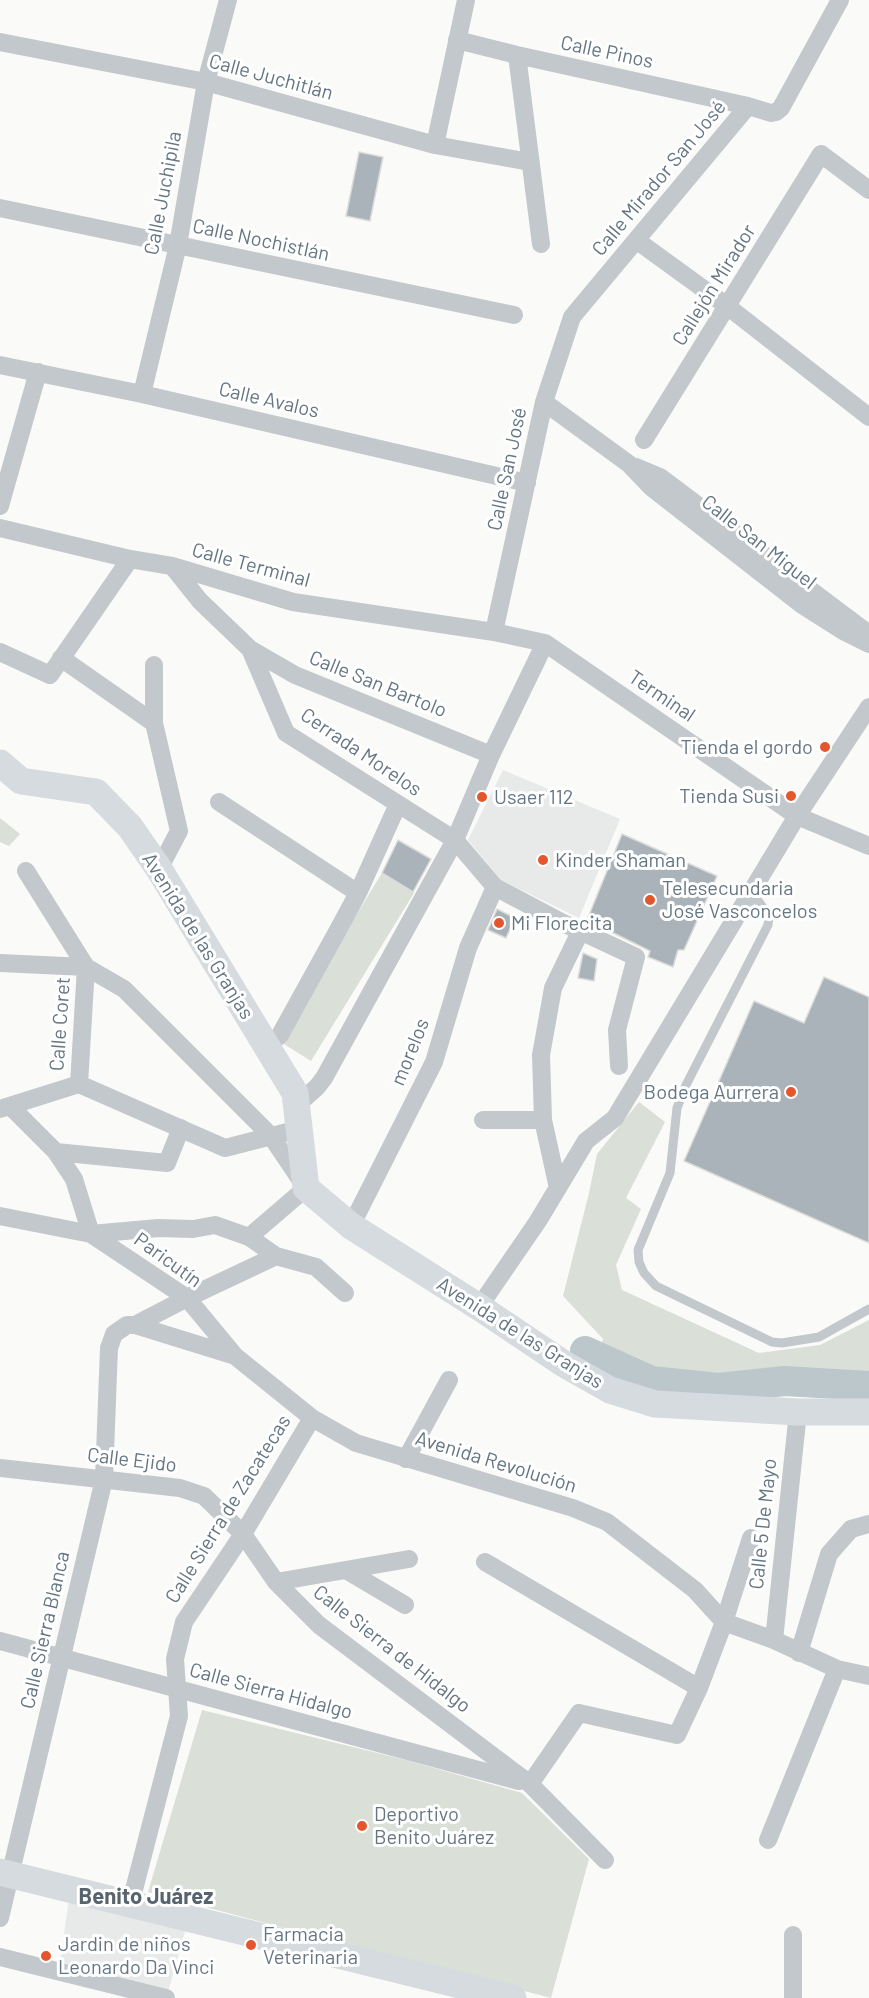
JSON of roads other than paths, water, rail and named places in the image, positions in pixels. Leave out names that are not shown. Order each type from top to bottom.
[{"type":"street","name":"Calle Juchipila","points":[[142,394],[178,245],[206,82],[228,0]]},
{"type":"street","points":[[435,145],[466,0]]},
{"type":"street","name":"Calle Mirador San José","points":[[572,317],[748,106],[771,113],[781,108],[840,0]]},
{"type":"street","name":"Calle Pinos","points":[[457,40],[517,56],[748,106]]},
{"type":"street","name":"Calle Juchitlán","points":[[0,42],[206,82],[435,145],[530,162]]},
{"type":"street","points":[[517,56],[541,244]]},
{"type":"street","name":"Callejón Mirador","points":[[644,440],[821,153],[869,190]]},
{"type":"street","name":"Calle Nochistlán","points":[[0,208],[514,315]]},
{"type":"street","points":[[636,240],[727,306],[869,417]]},
{"type":"street","name":"Calle San José","points":[[494,632],[544,402],[572,317]]},
{"type":"street","name":"Calle Avalos","points":[[0,365],[142,394],[527,483]]},
{"type":"street","points":[[0,506],[38,372]]},
{"type":"street","name":"Calle San Miguel","points":[[544,402],[629,464],[652,488],[802,605],[843,631],[869,644]]},
{"type":"street","name":"Calle San Miguel","points":[[629,464],[660,477],[869,634]]},
{"type":"street","name":"Calle Terminal","points":[[0,528],[130,559],[172,566],[293,602],[494,632]]},
{"type":"street","points":[[0,652],[50,675],[130,559]]},
{"type":"street","points":[[172,566],[200,601],[250,649]]},
{"type":"street","name":"Terminal","points":[[494,632],[544,643],[797,816],[869,846]]},
{"type":"street","points":[[5,1108],[79,1084],[225,1148],[271,1136],[298,1117],[324,1078],[455,840],[544,643]]},
{"type":"street","name":"Calle San Bartolo","points":[[250,649],[295,675],[492,755]]},
{"type":"street","name":"Cerrada Morelos","points":[[250,649],[286,733],[455,840],[495,887]]},
{"type":"street","points":[[61,658],[154,723]]},
{"type":"street","points":[[154,666],[154,723],[179,831],[159,870]]},
{"type":"street","points":[[479,1307],[538,1221],[586,1141],[615,1118],[797,816],[869,707]]},
{"type":"street","name":"Avenida de las Granjas","points":[[0,763],[21,781],[96,792],[130,827],[159,870],[295,1093],[306,1188]]},
{"type":"street","points":[[219,802],[358,893]]},
{"type":"street","points":[[267,1047],[280,1035],[358,893],[398,804]]},
{"type":"street","points":[[26,871],[86,967]]},
{"type":"street","points":[[495,887],[563,923],[636,957],[617,1030],[619,1066]]},
{"type":"street","name":"morelos","points":[[351,1226],[434,1062],[468,948],[495,887]]},
{"type":"street","points":[[558,1188],[543,1120],[541,1055],[553,988],[582,930]]},
{"type":"street","points":[[0,963],[86,967]]},
{"type":"street","name":"Avenida de las Granjas","points":[[86,967],[124,989],[271,1136],[306,1188],[351,1226],[564,1364],[610,1390],[655,1404],[798,1412],[869,1412]]},
{"type":"street","name":"Calle Coret","points":[[79,1084],[86,967]]},
{"type":"street","points":[[5,1108],[56,1152],[74,1179],[91,1234]]},
{"type":"street","points":[[483,1120],[543,1120]]},
{"type":"street","points":[[56,1152],[167,1163],[181,1128]]},
{"type":"street","points":[[249,1238],[306,1188]]},
{"type":"street","points":[[0,1216],[91,1234],[158,1228],[193,1229],[215,1225],[249,1238],[276,1256],[316,1267],[345,1293]]},
{"type":"street","name":"Paricutín","points":[[91,1234],[187,1298],[235,1356]]},
{"type":"street","points":[[135,1325],[276,1256]]},
{"type":"street","name":"Calle Sierra Blanca","points":[[0,1918],[5,1874],[62,1658],[104,1479],[109,1348],[114,1334],[127,1325],[135,1325]]},
{"type":"street","name":"Avenida Revolución","points":[[135,1325],[235,1356],[312,1418],[356,1443],[573,1508],[608,1522],[695,1590],[724,1623],[774,1640],[837,1669],[869,1676]]},
{"type":"street","points":[[406,1459],[449,1380]]},
{"type":"street","name":"Calle 5 De Mayo","points":[[774,1640],[798,1412]]},
{"type":"street","name":"Calle Sierra de Zacatecas","points":[[130,1905],[178,1716],[175,1659],[184,1622],[243,1534],[312,1418]]},
{"type":"street","name":"Calle Ejido","points":[[0,1468],[180,1488],[204,1496],[243,1534]]},
{"type":"street","points":[[799,1653],[830,1554],[851,1529],[869,1524]]},
{"type":"street","name":"Calle Sierra de Hidalgo","points":[[243,1534],[276,1582],[318,1625],[530,1784],[605,1860]]},
{"type":"street","points":[[530,1784],[579,1713],[677,1735],[699,1688],[724,1623],[751,1538]]},
{"type":"street","points":[[276,1582],[409,1559]]},
{"type":"street","points":[[485,1562],[699,1688]]},
{"type":"street","points":[[346,1570],[405,1605]]},
{"type":"street","name":"Calle Sierra Hidalgo","points":[[0,1641],[530,1784]]},
{"type":"street","points":[[768,1840],[837,1669]]},
{"type":"street","points":[[5,1874],[513,1998]]},
{"type":"street","points":[[793,1935],[793,1998]]},
{"type":"street","points":[[0,1957],[166,1998]]},
{"type":"lane","points":[[752,892],[768,916],[768,925],[686,1085],[677,1108],[670,1173],[638,1250],[639,1262],[644,1273],[656,1286],[772,1342],[782,1343],[819,1337],[869,1310]]},
{"type":"waterway","points":[[585,1351],[651,1381],[718,1388],[785,1381],[869,1386]]},
{"type":"place","name":"Tienda el gordo","points":[[825,747]]},
{"type":"place","name":"Tienda Susi","points":[[791,796]]},
{"type":"place","name":"Usaer 112","points":[[482,797]]},
{"type":"place","name":"Kinder Shaman","points":[[543,860]]},
{"type":"place","name":"Telesecundaria José Vasconcelos","points":[[650,900]]},
{"type":"place","name":"Mi Florecita","points":[[499,923]]},
{"type":"place","name":"Bodega Aurrera","points":[[791,1092]]},
{"type":"place","name":"Deportivo Benito Juárez","points":[[362,1826]]},
{"type":"place","name":"Farmacia Veterinaria","points":[[251,1945]]},
{"type":"place","name":"Jardin de niños Leonardo Da Vinci","points":[[46,1956]]},
{"type":"district","name":"Benito Juárez","points":[[146,1897]]}]
